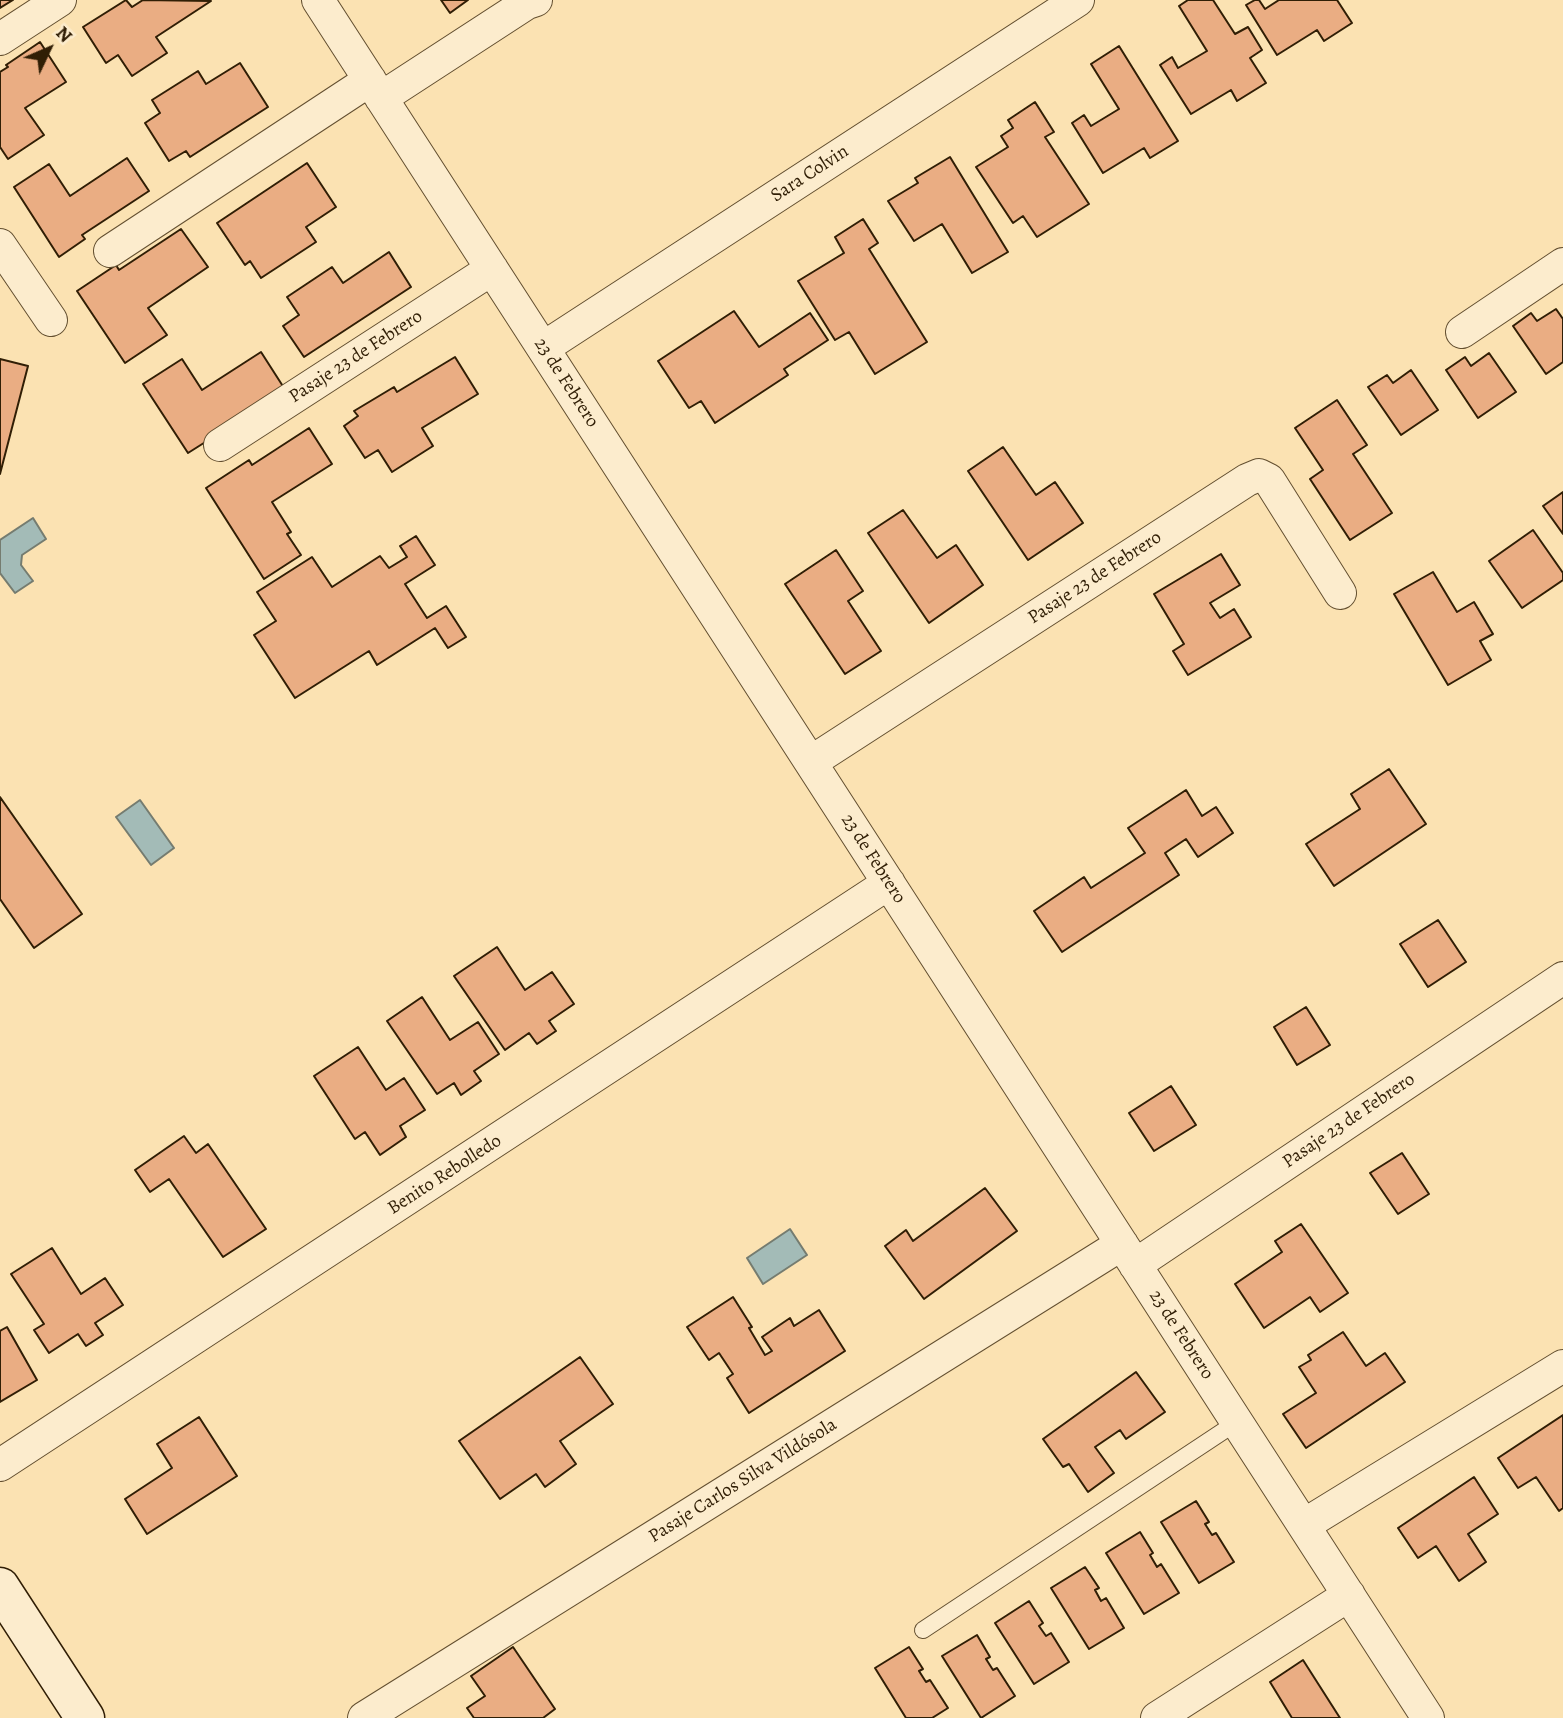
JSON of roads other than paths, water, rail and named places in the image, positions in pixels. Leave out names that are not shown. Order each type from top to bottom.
[{"type":"street","points":[[0,40],[60,0]]},
{"type":"street","name":"23 de Febrero","points":[[318,0],[1428,1718]]},
{"type":"street","points":[[110,251],[376,89],[536,0]]},
{"type":"street","name":"Sara Colvin","points":[[543,348],[1078,0]]},
{"type":"street","points":[[0,245],[51,320]]},
{"type":"street","points":[[1462,332],[1563,264]]},
{"type":"street","name":"Pasaje 23 de Febrero","points":[[220,445],[492,269]]},
{"type":"street","name":"Pasaje 23 de Febrero","points":[[811,762],[1247,480],[1259,475],[1269,480],[1340,593]]},
{"type":"street","name":"Benito Rebolledo","points":[[0,1465],[889,883]]},
{"type":"street","name":"Pasaje 23 de Febrero","points":[[1129,1254],[1563,978]]},
{"type":"street","name":"Pasaje Carlos Silva Vildósola","points":[[364,1718],[1129,1254]]},
{"type":"street","points":[[1304,1525],[1563,1366]]},
{"type":"street","points":[[0,1587],[85,1718]]},
{"type":"street","points":[[1157,1718],[1349,1595]]},
{"type":"lane","points":[[923,1630],[1237,1422]]},
{"type":"water","points":[[33,518],[46,539],[22,555],[21,565],[33,581],[15,593],[0,573],[0,540]]},
{"type":"water","points":[[140,800],[174,848],[151,865],[116,817]]},
{"type":"water","points":[[790,1229],[807,1255],[763,1284],[747,1258]]}]
